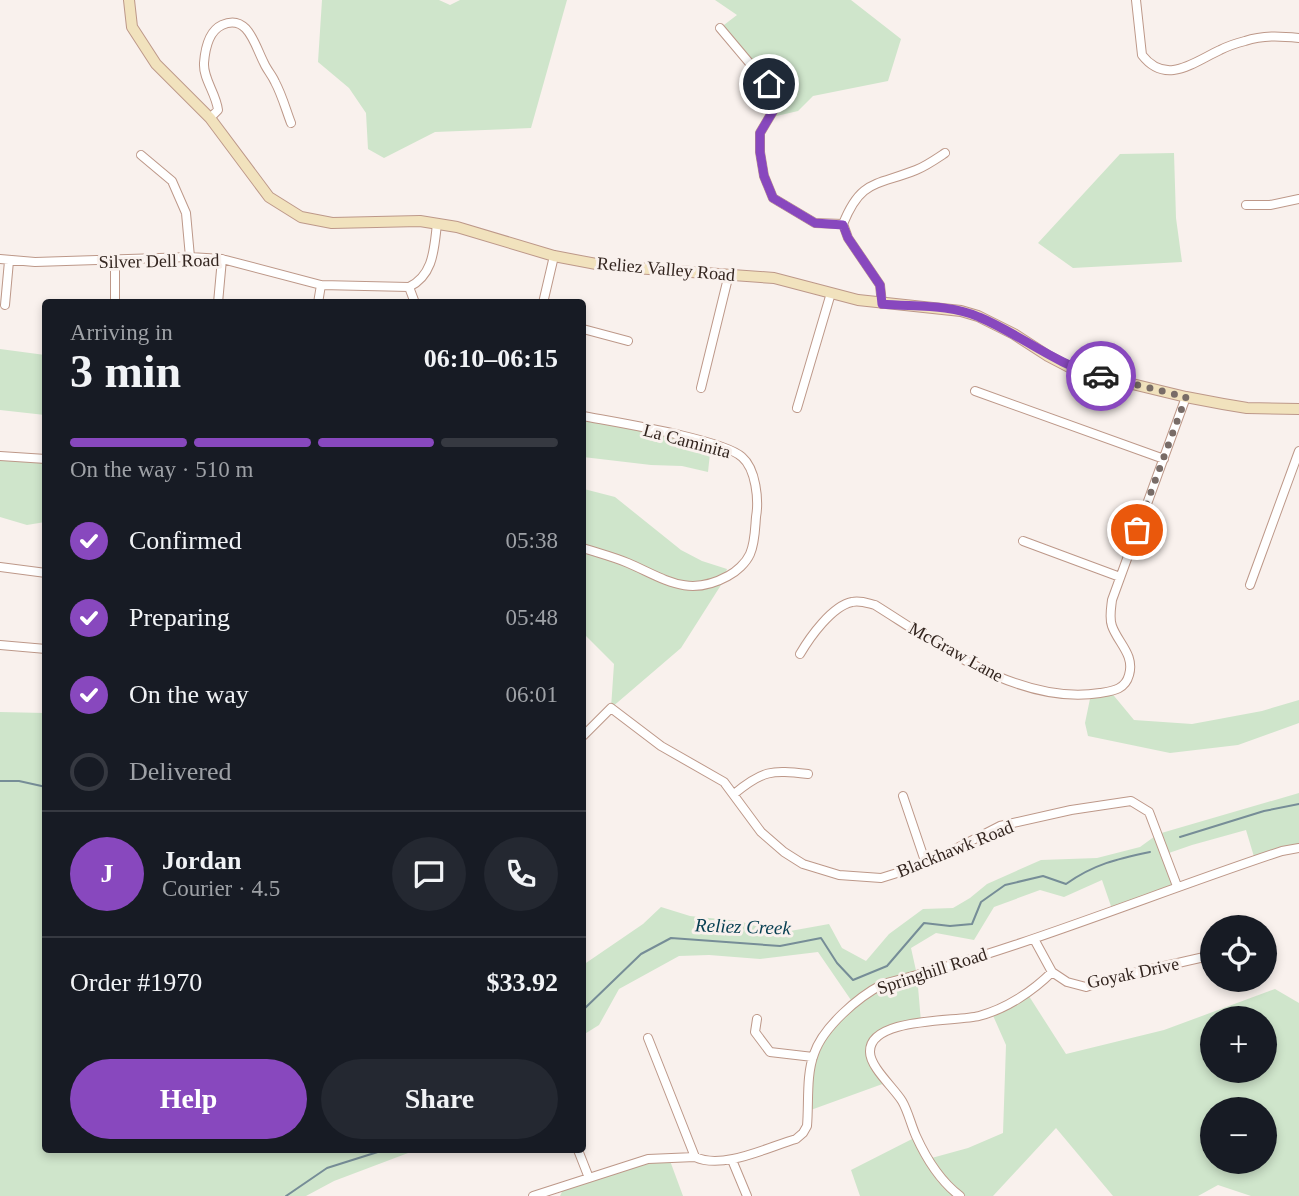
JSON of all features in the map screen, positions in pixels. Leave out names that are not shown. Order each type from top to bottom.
[{"type":"main road","name":"Reliez Valley Road","points":[[129,0],[132,27],[137,39],[156,64],[210,118],[269,197],[301,217],[332,223],[401,220],[437,224],[457,227],[554,256],[607,266],[774,278],[882,304],[961,311],[978,316],[1014,334],[1071,368],[1186,397],[1247,408],[1299,409]]},
{"type":"street","points":[[1136,0],[1142,55],[1153,64],[1171,71],[1191,66],[1222,49],[1248,40],[1265,36],[1299,38]]},
{"type":"street","points":[[210,118],[218,110],[217,99],[204,65],[209,38],[218,26],[232,21],[240,24],[251,35],[276,83],[291,123]]},
{"type":"street","points":[[720,28],[778,97],[779,101],[760,133],[764,176],[773,198],[815,223],[843,225]]},
{"type":"street","points":[[882,304],[880,285],[848,238],[843,225],[855,198],[874,183],[918,170],[945,153]]},
{"type":"street","points":[[141,155],[172,181],[186,213],[190,257]]},
{"type":"street","points":[[1246,205],[1270,205],[1299,198]]},
{"type":"street","points":[[414,299],[409,287],[420,282],[430,268],[437,224]]},
{"type":"street","points":[[544,299],[554,256]]},
{"type":"street","name":"Silver Dell Road","points":[[4,260],[35,262],[190,257],[222,259],[321,285],[409,287]]},
{"type":"street","points":[[218,299],[222,259]]},
{"type":"street","points":[[4,260],[5,305]]},
{"type":"street","points":[[115,260],[115,299]]},
{"type":"street","points":[[701,388],[729,274]]},
{"type":"street","points":[[319,299],[321,285]]},
{"type":"street","points":[[797,408],[831,293]]},
{"type":"street","points":[[586,330],[628,341]]},
{"type":"street","points":[[975,391],[1164,459]]},
{"type":"street","name":"McGraw Lane","points":[[800,654],[811,636],[836,611],[852,602],[862,602],[875,605],[969,664],[1010,682],[1049,692],[1091,694],[1116,690],[1125,684],[1131,663],[1113,628],[1110,617],[1112,600],[1186,397]]},
{"type":"street","name":"La Caminita","points":[[586,417],[724,447],[744,458],[750,467],[758,508],[749,557],[734,573],[712,585],[688,587],[668,583],[628,563],[586,549]]},
{"type":"street","points":[[1250,584],[1299,452]]},
{"type":"street","points":[[0,456],[42,460]]},
{"type":"street","points":[[1023,541],[1120,577]]},
{"type":"street","points":[[0,567],[42,572]]},
{"type":"street","points":[[0,645],[42,649]]},
{"type":"street","name":"Blackhawk Road","points":[[586,733],[611,708],[661,746],[724,782],[761,832],[784,852],[803,864],[839,876],[881,878],[926,864],[1000,826],[1071,810],[1131,801],[1149,812],[1177,886]]},
{"type":"street","points":[[734,794],[755,776],[779,771],[808,774]]},
{"type":"street","points":[[903,796],[926,864]]},
{"type":"street","name":"Springhill Road","points":[[533,1196],[648,1159],[695,1157],[732,1160],[796,1139],[807,1126],[813,1057],[818,1044],[854,1003],[883,984],[1034,939],[1138,903],[1177,886],[1299,848]]},
{"type":"street","points":[[960,1196],[941,1178],[928,1159],[903,1102],[871,1059],[869,1050],[880,1034],[908,1023],[955,1020],[981,1015],[1027,993],[1052,972],[1034,939]]},
{"type":"street","name":"Goyak Drive","points":[[1052,972],[1067,982],[1086,986],[1200,959]]},
{"type":"street","points":[[757,1019],[755,1032],[770,1052],[813,1057]]},
{"type":"street","points":[[648,1038],[695,1157]]},
{"type":"street","points":[[579,1153],[589,1178]]},
{"type":"street","points":[[732,1160],[747,1196]]},
{"type":"green space","points":[[322,0],[439,0],[450,5],[460,0],[567,0],[531,128],[435,132],[384,158],[368,149],[366,113],[349,88],[318,62]]},
{"type":"green space","points":[[715,0],[851,0],[901,39],[888,81],[813,96],[798,111],[768,118],[779,101],[720,28],[737,15]]},
{"type":"green space","points":[[1174,153],[1176,218],[1182,262],[1073,268],[1038,243],[1120,154]]},
{"type":"green space","points":[[0,349],[42,355],[42,415],[0,410]]},
{"type":"green space","points":[[586,417],[711,444],[708,472],[682,466],[586,457]]},
{"type":"green space","points":[[0,456],[42,459],[42,522],[27,525],[0,517]]},
{"type":"green space","points":[[586,490],[615,497],[681,550],[702,561],[727,569],[721,585],[681,648],[611,708],[614,664],[586,636]]},
{"type":"green space","points":[[1110,691],[1134,720],[1192,724],[1262,711],[1299,700],[1299,723],[1238,745],[1170,753],[1088,736],[1085,723],[1091,694]]},
{"type":"green space","points":[[0,712],[42,713],[42,1153],[408,1153],[334,1181],[306,1196],[0,1196]]},
{"type":"green space","points":[[1299,793],[1299,848],[1255,860],[1246,830],[1166,854],[1177,886],[1113,912],[1102,880],[1064,897],[1040,890],[994,907],[974,940],[936,933],[911,948],[917,975],[921,1022],[880,1034],[870,1050],[888,1082],[808,1111],[810,1079],[818,1044],[853,1003],[818,952],[760,959],[709,955],[679,956],[619,989],[599,1025],[586,1033],[586,963],[643,924],[661,907],[690,916],[739,921],[779,933],[829,924],[842,948],[866,961],[889,934],[923,909],[953,908],[987,884],[1041,860],[1097,858],[1140,847],[1158,834]]},
{"type":"green space","points":[[1277,990],[1299,1003],[1299,1196],[1251,1196],[1218,1185],[1198,1196],[1113,1196],[1056,1128],[993,1196],[860,1196],[851,1170],[916,1137],[928,1159],[968,1148],[1003,1133],[1006,1045],[991,1011],[1027,993],[1066,1054],[1164,1030],[1200,1017],[1200,1083],[1277,1083],[1277,1006],[1229,1006]]},
{"type":"green space","points":[[669,1158],[683,1196],[560,1196],[566,1183]]},
{"type":"waterway","points":[[0,781],[19,781],[42,786]]},
{"type":"waterway","name":"Reliez Creek","points":[[1180,837],[1264,811],[1299,804]]},
{"type":"waterway","name":"Reliez Creek","points":[[586,1007],[641,954],[671,938],[780,946],[821,938],[837,963],[853,980],[887,966],[924,923],[950,926],[972,924],[981,902],[1005,885],[1043,876],[1066,884],[1106,863],[1150,852]]},
{"type":"waterway","name":"Reliez Creek","points":[[286,1196],[327,1168],[374,1153]]},
{"type":"way so far","points":[[1101,376],[1186,397],[1137,530]]},
{"type":"route","points":[[769,84],[779,101],[760,133],[760,152],[764,176],[773,198],[815,223],[843,225],[848,238],[876,276],[882,304],[961,311],[978,316],[1071,368],[1101,376]]}]
